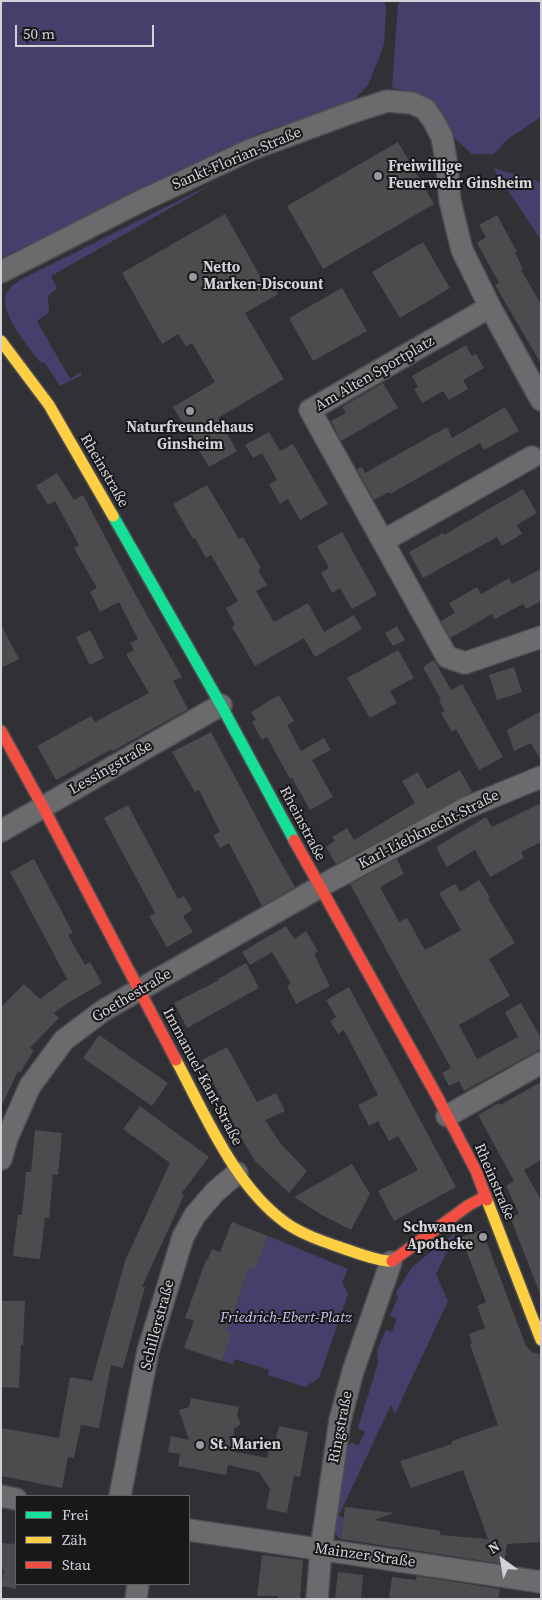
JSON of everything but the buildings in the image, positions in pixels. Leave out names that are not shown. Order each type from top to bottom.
[{"type":"main road","name":"Rheinstraße","points":[[1,341],[49,405],[221,705],[320,888],[397,1023],[476,1171],[536,1315],[541,1340]]},
{"type":"main road","name":"Immanuel-Kant-Straße","points":[[1,731],[44,807],[138,990],[237,1173],[257,1196],[292,1226],[356,1254],[391,1262]]},
{"type":"main road","points":[[391,1262],[470,1205],[486,1196]]},
{"type":"street","name":"Sankt-Florian-Straße","points":[[1,272],[140,202],[250,150],[387,101],[412,103],[425,109],[433,120],[442,138],[450,201],[462,250],[490,307]]},
{"type":"street","points":[[490,307],[541,400]]},
{"type":"street","name":"Am Alten Sportplatz","points":[[490,307],[310,410],[448,657],[465,663],[541,637]]},
{"type":"street","points":[[383,541],[538,460]]},
{"type":"street","name":"Lessingstraße","points":[[1,831],[221,705]]},
{"type":"street","name":"Karl-Liebknecht-Straße","points":[[320,888],[468,808],[541,777]]},
{"type":"street","name":"Goethestraße","points":[[1,1159],[7,1138],[30,1086],[64,1040],[104,1010],[320,888]]},
{"type":"street","points":[[447,1116],[541,1063]]},
{"type":"street","name":"Schillerstraße","points":[[120,1495],[148,1351],[183,1237],[195,1215],[215,1192],[237,1173]]},
{"type":"street","name":"Ringstraße","points":[[317,1599],[321,1550],[340,1420],[353,1371],[391,1262]]},
{"type":"street","points":[[1,1496],[15,1499]]},
{"type":"street","name":"Mainzer Straße","points":[[190,1530],[541,1582]]},
{"type":"street","points":[[136,1599],[138,1585]]},
{"type":"green space","points":[[1,1],[384,1],[386,6],[384,45],[368,85],[355,99],[331,110],[261,132],[1,258]]},
{"type":"green space","points":[[402,1],[541,1],[541,117],[508,139],[494,154],[472,154],[451,135],[412,92],[392,88],[398,4]]},
{"type":"green space","points":[[493,168],[541,182],[541,240]]},
{"type":"green space","points":[[218,181],[51,276],[57,288],[48,296],[49,313],[37,321],[70,379],[81,372],[82,375],[60,386],[45,363],[40,362],[16,330],[7,311],[6,294],[16,283],[24,278]]},
{"type":"green space","points":[[457,1231],[436,1274],[448,1301],[395,1414],[391,1405],[339,1515],[344,1518],[341,1539],[335,1533],[334,1524],[346,1451],[351,1442],[358,1446],[365,1432],[358,1428],[378,1363],[377,1351],[386,1330],[392,1332],[397,1319],[390,1316],[398,1297],[396,1293],[412,1267]]},
{"type":"green space","name":"Friedrich-Ebert-Platz","points":[[268,1236],[348,1269],[342,1282],[348,1294],[319,1378],[305,1387],[268,1375],[269,1370],[235,1359],[233,1364],[222,1361],[226,1332],[250,1267],[256,1269]]},
{"type":"traffic: fast","points":[[113,516],[221,705],[294,840]]},
{"type":"traffic: slow","points":[[1,341],[49,405],[113,516]]},
{"type":"traffic: slow","points":[[176,1060],[210,1126],[236,1170],[268,1208],[286,1223],[314,1238],[368,1257],[392,1261]]},
{"type":"traffic: slow","points":[[487,1200],[541,1340]]},
{"type":"traffic: jam","points":[[1,731],[176,1060]]},
{"type":"traffic: jam","points":[[294,840],[438,1098],[476,1171],[487,1200]]},
{"type":"traffic: jam","points":[[392,1261],[469,1205],[486,1196]]},
{"type":"place","name":"Freiwillige Feuerwehr Ginsheim","points":[[378,176]]},
{"type":"place","name":"Netto Marken-Discount","points":[[193,277]]},
{"type":"place","name":"Naturfreundehaus Ginsheim","points":[[190,411]]},
{"type":"place","name":"Schwanen Apotheke","points":[[483,1237]]},
{"type":"place","name":"St. Marien","points":[[200,1445]]}]
